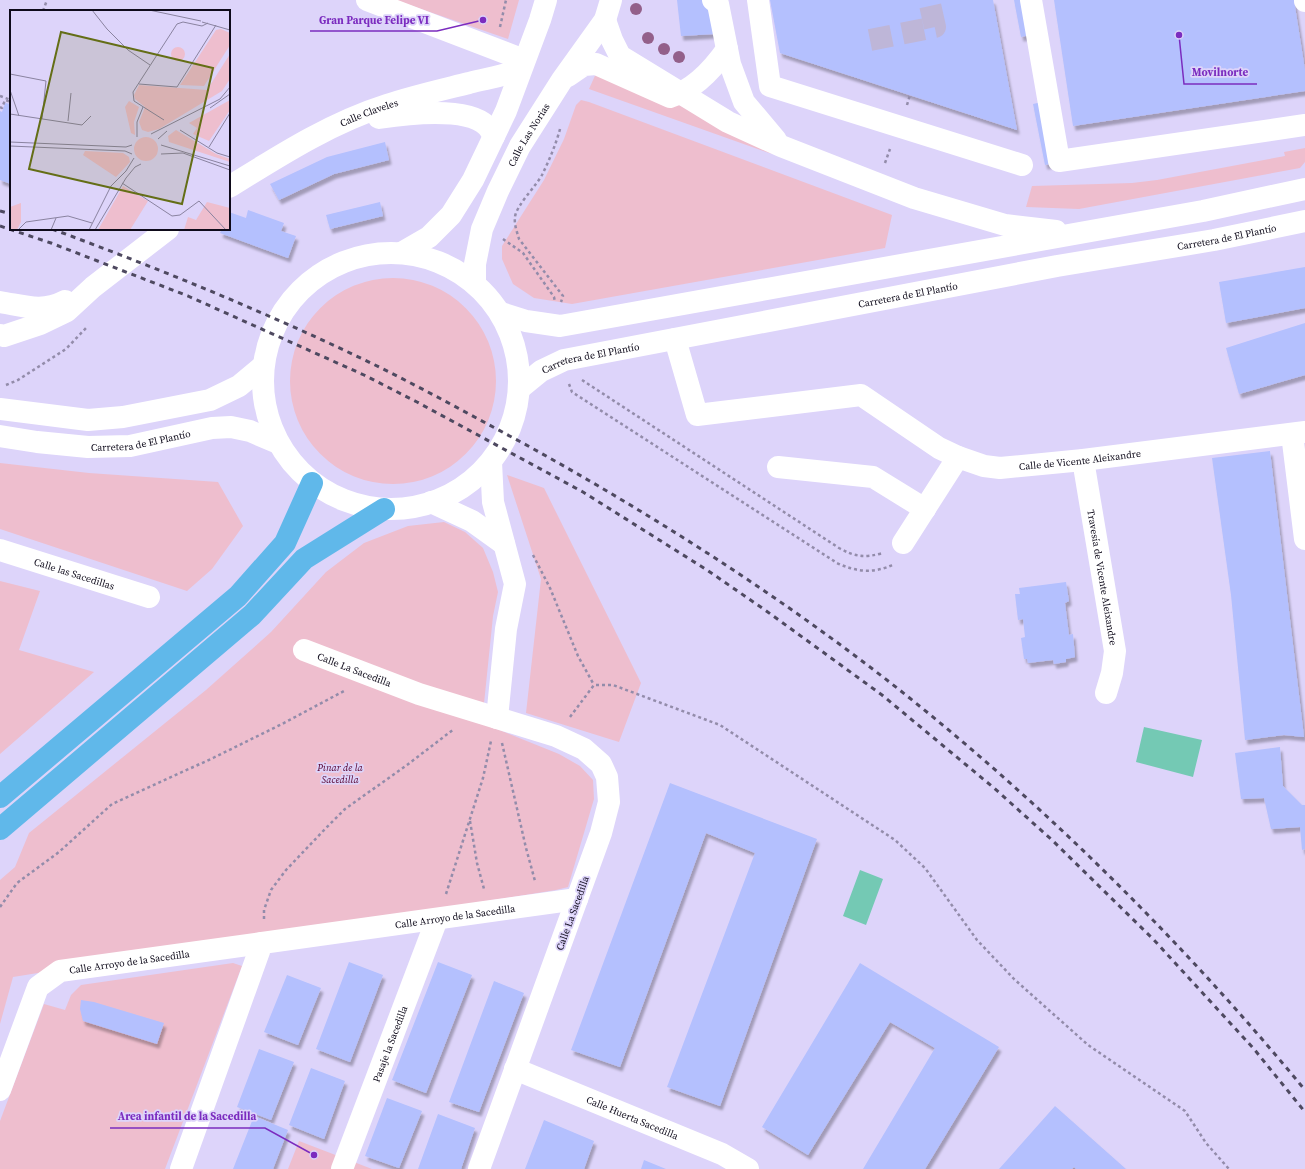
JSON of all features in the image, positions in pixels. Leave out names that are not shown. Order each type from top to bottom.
[{"type":"highway","points":[[0,797],[238,596],[285,543],[312,482]]},
{"type":"highway","points":[[0,829],[252,615],[304,559],[384,509]]},
{"type":"street","points":[[367,0],[523,64]]},
{"type":"street","points":[[403,252],[429,237],[451,215],[473,180],[506,111],[546,0]]},
{"type":"street","points":[[758,0],[770,86],[1022,165]]},
{"type":"street","points":[[1031,0],[1060,161],[1305,125]]},
{"type":"street","points":[[716,1],[730,64],[744,102],[781,146]]},
{"type":"street","points":[[608,10],[612,40],[620,56],[728,122],[781,146],[914,198],[1006,225],[1079,233]]},
{"type":"street","name":"Calle Las Norias","points":[[475,283],[475,264],[482,229],[498,191],[520,146],[608,10]]},
{"type":"street","points":[[674,89],[696,84],[722,57],[727,49]]},
{"type":"street","name":"Calle Claveles","points":[[230,186],[299,145],[344,121],[387,105],[469,83],[498,77],[523,64]]},
{"type":"street","points":[[562,80],[584,65],[596,64],[670,97],[674,89]]},
{"type":"street","points":[[329,130],[366,120],[392,116],[422,113],[457,114],[477,119],[487,126],[494,136]]},
{"type":"street","points":[[501,313],[526,321],[560,326],[1203,211],[1305,189]]},
{"type":"street","name":"Carretera de El Plantío","points":[[519,389],[541,371],[564,360],[1057,266],[1214,240],[1305,221]]},
{"type":"street","points":[[0,335],[4,336],[40,324],[67,310],[93,287],[167,230]]},
{"type":"street","points":[[403,252],[441,262],[475,283],[501,313],[516,350],[519,389],[511,428],[491,462],[464,486],[431,502],[408,508],[384,509],[346,501],[312,482],[293,465],[278,443],[264,406],[263,366],[273,328],[295,294],[326,269],[363,255],[403,252]]},
{"type":"street","points":[[0,302],[41,309],[56,306],[93,287]]},
{"type":"street","name":"Calle de Vicente Aleixandre","points":[[676,339],[697,415],[861,395],[939,448],[958,457],[984,466],[1000,468],[1083,460],[1298,433]]},
{"type":"street","points":[[0,409],[88,420],[123,417],[210,400],[239,386],[263,366]]},
{"type":"street","name":"Carretera de El Plantío","points":[[0,436],[37,442],[88,447],[130,446],[212,428],[231,427],[250,431],[278,443]]},
{"type":"street","points":[[1298,433],[1305,539]]},
{"type":"street","points":[[903,543],[958,457]]},
{"type":"street","name":"Travesía de Vicente Aleixandre","points":[[1083,460],[1115,651],[1112,673],[1106,694]]},
{"type":"street","points":[[491,462],[493,502],[515,584],[506,629],[497,718]]},
{"type":"street","points":[[778,467],[874,477],[925,509]]},
{"type":"street","points":[[431,502],[472,521],[504,544]]},
{"type":"street","name":"Calle las Sacedillas","points":[[0,550],[149,597]]},
{"type":"street","name":"Calle La Sacedilla","points":[[304,650],[419,694],[556,736],[584,749],[601,764],[607,776],[609,802],[606,818],[479,1169]]},
{"type":"street","name":"Calle Arroyo de la Sacedilla","points":[[0,1090],[38,987],[60,971],[577,899]]},
{"type":"street","name":"Pasaje la Sacedilla","points":[[342,1169],[437,919]]},
{"type":"street","points":[[181,1169],[262,943]]},
{"type":"street","name":"Calle Huerta Sacedilla","points":[[515,1069],[722,1154],[748,1169]]},
{"type":"path","points":[[43,10],[47,0]]},
{"type":"path","points":[[0,96],[10,101]]},
{"type":"path","points":[[0,107],[2,108],[5,100],[10,101]]},
{"type":"path","points":[[560,303],[563,296],[520,239],[514,217],[542,176],[558,137],[562,122]]},
{"type":"path","points":[[482,229],[498,235],[523,253],[554,297],[556,303]]},
{"type":"path","points":[[4,386],[18,380],[66,349]]},
{"type":"path","points":[[580,379],[851,555],[872,557],[889,552],[903,543]]},
{"type":"path","points":[[533,554],[550,588],[578,656],[594,685]]},
{"type":"path","points":[[0,907],[17,883],[59,852],[112,804],[213,758],[282,724],[370,675]]},
{"type":"path","points":[[556,736],[594,685]]},
{"type":"path","points":[[594,685],[613,685],[720,725],[895,840],[925,868],[977,940],[1014,979],[1088,1045],[1185,1111],[1206,1143],[1229,1169]]},
{"type":"path","points":[[262,943],[264,910],[271,890],[286,870],[346,809],[444,737],[475,711]]},
{"type":"path","points":[[437,919],[483,778],[497,718]]},
{"type":"path","points":[[497,718],[526,848],[541,904]]},
{"type":"path","points":[[470,821],[477,863],[489,912]]},
{"type":"green space","points":[[395,0],[519,0],[508,39]]},
{"type":"green space","points":[[598,69],[675,103],[780,155],[769,153],[589,89]]},
{"type":"green space","points":[[581,100],[892,215],[885,248],[572,304],[534,298],[513,284],[502,259],[502,246],[544,180],[564,139],[576,105]]},
{"type":"green space","points":[[1305,148],[1305,162],[1300,168],[1079,209],[1026,207],[1032,186],[1132,183],[1157,180],[1285,156],[1284,152]]},
{"type":"green space","points":[[383,278],[403,278],[423,282],[442,290],[466,308],[484,332],[492,351],[496,371],[496,391],[492,411],[484,430],[466,454],[442,472],[423,480],[403,484],[383,484],[363,480],[344,472],[328,461],[313,446],[302,430],[294,411],[290,391],[290,371],[294,351],[302,332],[313,316],[328,301],[344,290],[363,282]]},
{"type":"green space","points":[[0,463],[89,473],[218,482],[243,526],[212,569],[187,591],[0,529]]},
{"type":"green space","points":[[507,475],[544,488],[641,683],[619,742],[526,713],[541,579]]},
{"type":"green space","name":"Pinar de la Sacedilla","points":[[444,522],[465,532],[483,548],[493,572],[498,592],[493,616],[482,723],[559,754],[580,766],[593,780],[594,799],[568,887],[13,977],[0,1024],[0,880],[15,867],[29,833],[206,690],[271,632],[326,572],[364,543],[408,526]]},
{"type":"green space","points":[[0,581],[40,591],[19,650],[94,672],[0,754]]},
{"type":"green space","points":[[233,963],[242,966],[165,1169],[0,1169],[0,1121],[44,1004],[65,1010],[71,995],[81,985]]},
{"type":"green space","points":[[299,1141],[372,1169],[288,1169]]},
{"type":"shaded area","points":[[1144,727],[1202,740],[1193,777],[1136,762]]},
{"type":"shaded area","points":[[860,870],[883,879],[866,925],[843,916]]},
{"type":"building","points":[[677,0],[712,0],[715,34],[681,36]]},
{"type":"building","points":[[770,0],[993,0],[1017,130],[780,53]]},
{"type":"building","points":[[1014,0],[1024,0],[1030,35],[1021,37]]},
{"type":"building","points":[[1054,0],[1294,0],[1305,70],[1305,91],[1073,126]]},
{"type":"building","points":[[1042,102],[1054,163],[1045,165],[1033,104]]},
{"type":"building","points":[[5,103],[10,104],[10,184],[0,180],[0,111],[2,112]]},
{"type":"building","points":[[385,142],[389,160],[334,174],[279,200],[270,184],[327,157]]},
{"type":"building","points":[[380,202],[383,216],[330,229],[326,215]]},
{"type":"building","points":[[248,210],[284,223],[281,231],[296,236],[288,258],[220,233],[222,230],[230,230],[230,212],[246,218]]},
{"type":"building","points":[[1305,267],[1305,308],[1226,323],[1219,282]]},
{"type":"building","points":[[1305,323],[1305,375],[1239,394],[1226,348]]},
{"type":"building","points":[[1270,451],[1304,737],[1284,735],[1245,740],[1231,595],[1212,458]]},
{"type":"building","points":[[1066,582],[1069,601],[1065,603],[1069,635],[1073,634],[1075,657],[1066,659],[1066,662],[1054,664],[1053,660],[1028,663],[1027,659],[1024,659],[1021,638],[1025,637],[1023,619],[1018,620],[1015,594],[1020,594],[1019,588]]},
{"type":"building","points":[[1280,747],[1283,786],[1302,805],[1305,805],[1305,849],[1302,850],[1300,827],[1271,829],[1264,798],[1241,799],[1235,753]]},
{"type":"building","points":[[670,783],[817,839],[720,1106],[667,1087],[755,853],[706,833],[620,1067],[571,1050]]},
{"type":"building","points":[[349,962],[383,975],[350,1062],[316,1049]]},
{"type":"building","points":[[438,962],[472,975],[426,1093],[392,1080]]},
{"type":"building","points":[[860,963],[999,1047],[925,1169],[863,1169],[935,1048],[890,1022],[808,1155],[762,1127]]},
{"type":"building","points":[[287,975],[321,988],[298,1045],[264,1032]]},
{"type":"building","points":[[494,981],[524,993],[479,1112],[449,1102]]},
{"type":"building","points":[[81,1000],[94,1002],[164,1023],[157,1044],[83,1021],[80,1009]]},
{"type":"building","points":[[259,1049],[294,1062],[271,1120],[237,1107]]},
{"type":"building","points":[[311,1068],[345,1081],[324,1139],[289,1125]]},
{"type":"building","points":[[387,1098],[422,1111],[399,1168],[365,1156]]},
{"type":"building","points":[[1055,1106],[1126,1169],[1076,1169],[1074,1167],[1072,1169],[999,1169]]},
{"type":"building","points":[[438,1114],[475,1128],[461,1169],[418,1169]]},
{"type":"building","points":[[254,1116],[288,1130],[273,1169],[233,1169]]},
{"type":"building","points":[[544,1120],[594,1141],[584,1169],[525,1169]]},
{"type":"building","points":[[644,1160],[666,1169],[641,1169]]},
{"type":"tunnel","points":[[870,40],[935,27],[929,0]]},
{"type":"railway","points":[[0,211],[10,214]]},
{"type":"railway","points":[[0,226],[10,229]]},
{"type":"railway","points":[[12,230],[51,243],[188,296],[364,375],[583,492],[707,570],[882,695],[994,788],[1052,840],[1154,940],[1254,1049],[1305,1112]]},
{"type":"railway","points":[[55,230],[254,309],[393,374],[530,447],[624,501],[716,558],[761,588],[849,651],[892,684],[1003,777],[1057,826],[1109,876],[1210,981],[1305,1090]]},
{"type":"place","name":"Gran Parque Felipe VI","points":[[483,20]]},
{"type":"place","name":"Movilnorte","points":[[1179,35]]},
{"type":"place","name":"Area infantil de la Sacedilla","points":[[314,1155]]}]
